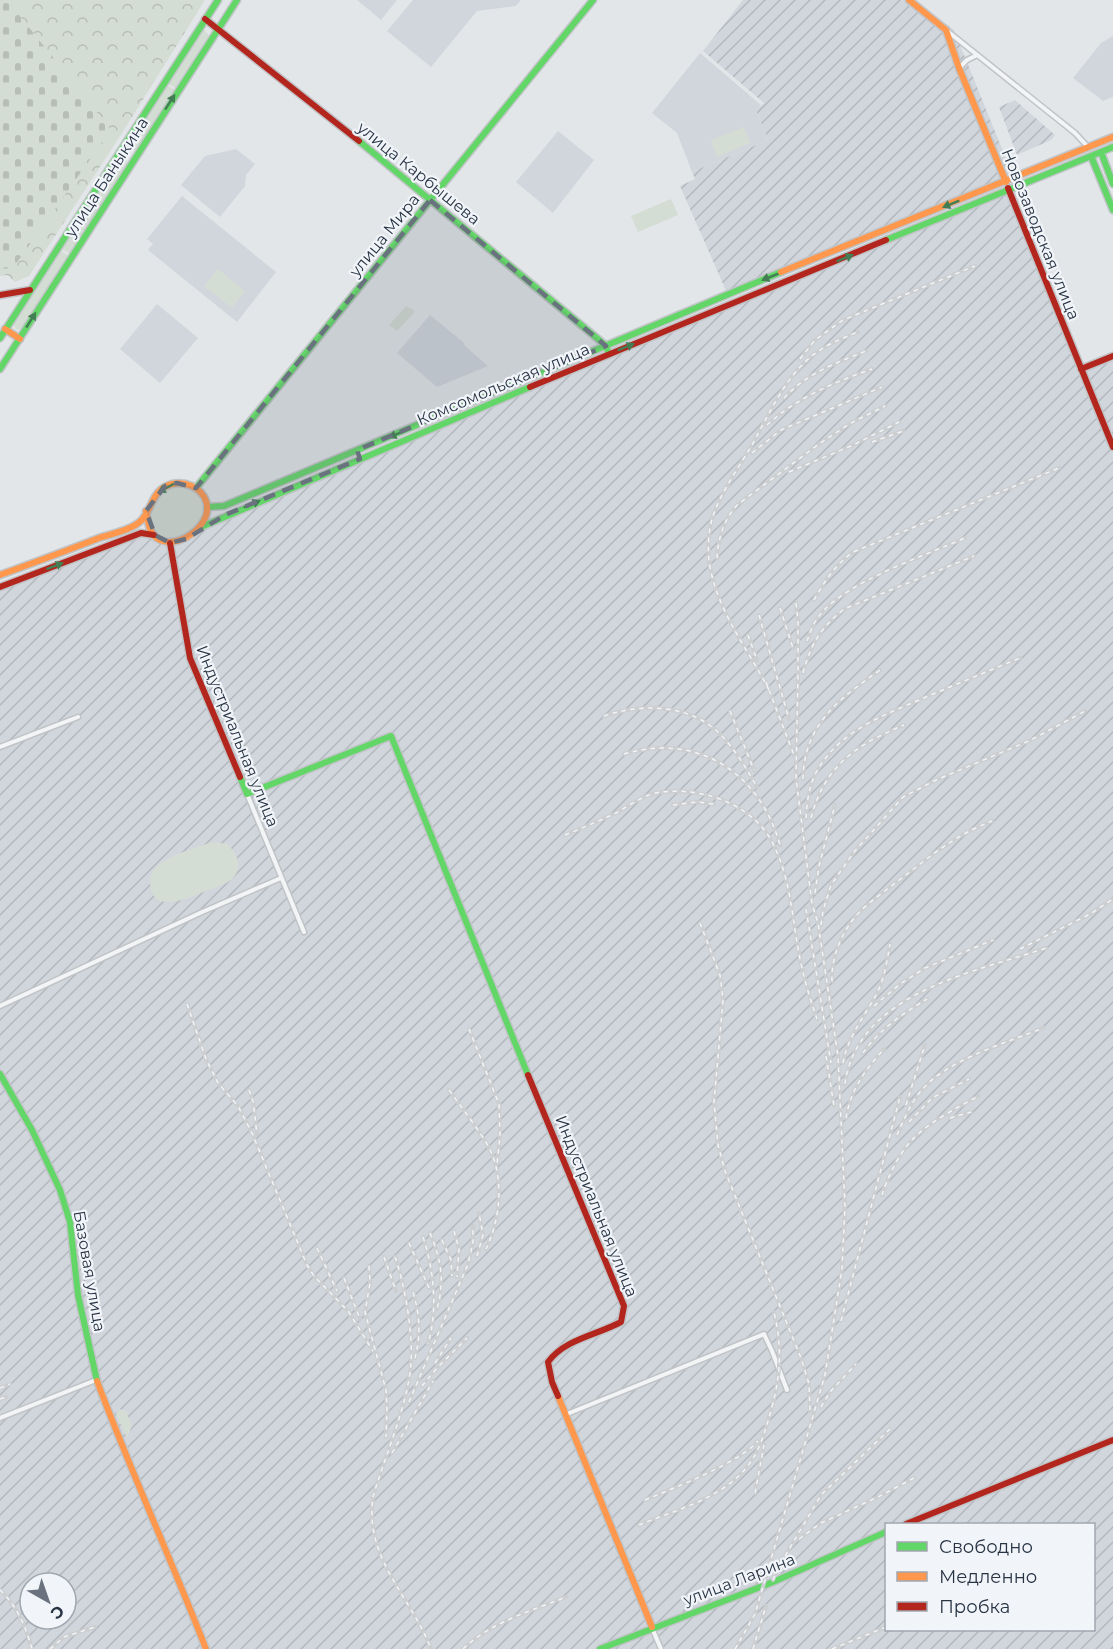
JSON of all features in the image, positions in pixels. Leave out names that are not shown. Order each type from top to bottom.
[{"type":"main road","name":"улица Баныкина","points":[[0,338],[218,0]]},
{"type":"main road","name":"улица Баныкина","points":[[0,369],[237,0]]},
{"type":"main road","name":"улица Мира","points":[[196,488],[593,0]]},
{"type":"main road","points":[[909,0],[946,30]]},
{"type":"main road","name":"улица Карбышева","points":[[205,19],[219,28],[606,346],[609,354]]},
{"type":"main road","name":"Новозаводская улица","points":[[946,30],[959,68],[1113,447]]},
{"type":"main road","name":"Комсомольская улица","points":[[207,507],[224,506],[683,312],[1113,137]]},
{"type":"main road","name":"Комсомольская улица","points":[[199,528],[212,520],[609,354],[1113,147]]},
{"type":"main road","points":[[120,150],[134,159]]},
{"type":"main road","points":[[1101,152],[1113,184]]},
{"type":"main road","points":[[1091,156],[1113,210]]},
{"type":"main road","points":[[1057,160],[1061,169]]},
{"type":"main road","points":[[888,229],[892,238]]},
{"type":"main road","points":[[816,258],[820,268]]},
{"type":"main road","points":[[0,296],[30,290]]},
{"type":"main road","points":[[5,329],[20,339]]},
{"type":"main road","points":[[1081,369],[1113,356]]},
{"type":"main road","points":[[510,386],[513,395]]},
{"type":"main road","points":[[357,450],[360,459]]},
{"type":"main road","points":[[0,575],[138,524],[143,520],[156,494],[165,486],[177,483],[196,488],[203,496],[207,507],[207,513],[199,528],[186,539],[170,543],[155,535],[141,533],[0,587]]},
{"type":"main road","points":[[146,511],[146,520],[155,535]]},
{"type":"main road","name":"Индустриальная улица","points":[[170,543],[190,658],[247,794],[391,736],[624,1306],[621,1322],[612,1328],[556,1351],[548,1362],[549,1371],[652,1628]]},
{"type":"main road","name":"Базовая улица","points":[[0,1074],[32,1130],[60,1190],[70,1222],[78,1295],[96,1380],[122,1449],[169,1555],[206,1649]]},
{"type":"main road","points":[[908,1523],[1113,1440]]},
{"type":"main road","name":"улица Ларина","points":[[600,1649],[772,1581],[885,1532]]},
{"type":"street","points":[[946,30],[1075,133],[1088,147]]},
{"type":"street","points":[[959,68],[967,60],[977,55]]},
{"type":"street","points":[[0,747],[78,717]]},
{"type":"street","name":"Индустриальная улица","points":[[247,794],[304,932]]},
{"type":"street","points":[[0,1006],[281,878]]},
{"type":"street","points":[[567,1414],[764,1334],[787,1390]]},
{"type":"street","points":[[0,1418],[96,1380]]},
{"type":"street","name":"Индустриальная улица","points":[[652,1628],[661,1649]]},
{"type":"highlighted area","points":[[430,200],[606,346],[357,450],[360,459],[225,515],[186,539],[170,543],[155,535],[146,511],[165,486],[177,483],[196,488]]},
{"type":"shaded area","points":[[357,0],[397,0],[381,20]]},
{"type":"shaded area","points":[[413,0],[521,0],[516,6],[477,11],[431,67],[387,31]]},
{"type":"shaded area","points":[[743,0],[914,0],[954,30],[1013,176],[727,293],[680,186],[695,179],[692,172],[768,140],[756,110],[764,103],[703,51]]},
{"type":"shaded area","points":[[1113,36],[1113,97],[1103,101],[1073,78],[1101,43]]},
{"type":"shaded area","points":[[700,53],[761,105],[756,110],[768,140],[692,172],[677,133],[652,113]]},
{"type":"shaded area","points":[[1015,100],[1055,135],[1051,140],[1017,155],[999,107]]},
{"type":"shaded area","points":[[558,131],[594,160],[553,213],[516,182]]},
{"type":"shaded area","points":[[236,149],[255,164],[246,175],[245,186],[220,217],[181,185],[205,156]]},
{"type":"shaded area","points":[[1009,190],[1113,449],[1113,1649],[0,1649],[0,586],[141,533],[170,543],[200,525]]},
{"type":"shaded area","points":[[182,196],[276,272],[237,322],[148,250],[153,244],[147,239]]},
{"type":"shaded area","points":[[157,304],[198,338],[160,383],[120,349]]},
{"type":"shaded area","points":[[430,315],[488,366],[437,387],[397,353]]},
{"type":"shaded area","points":[[1113,359],[1113,444],[1083,371]]},
{"type":"green space","points":[[0,0],[205,0],[29,276],[15,282],[7,275],[0,276]]},
{"type":"green space","points":[[0,0],[7,0],[111,130],[13,268],[0,269]]},
{"type":"green space","points":[[204,30],[208,37],[176,88],[168,84],[201,32]]},
{"type":"green space","points":[[167,85],[175,90],[136,150],[130,151],[128,146]]},
{"type":"green space","points":[[744,127],[750,143],[717,157],[711,140]]},
{"type":"green space","points":[[123,157],[127,159],[127,165],[70,254],[62,249]]},
{"type":"green space","points":[[671,199],[678,215],[638,232],[631,216]]},
{"type":"green space","points":[[61,251],[69,256],[23,328],[16,330],[14,325]]},
{"type":"green space","points":[[218,269],[245,291],[232,308],[204,286]]},
{"type":"green space","points":[[406,306],[414,310],[414,313],[397,331],[390,324]]},
{"type":"green space","points":[[183,485],[197,493],[203,503],[203,514],[198,525],[189,534],[178,538],[166,538],[156,530],[152,522],[152,508],[161,495]]},
{"type":"green space","points":[[212,842],[227,844],[237,856],[238,866],[235,876],[222,885],[181,900],[163,902],[157,899],[152,892],[150,882],[157,867],[174,856]]},
{"type":"green space","points":[[119,1409],[126,1411],[132,1426],[127,1438],[116,1414]]},
{"type":"railway","points":[[800,359],[815,340],[843,320],[975,266]]},
{"type":"railway","points":[[769,690],[727,616],[714,584],[709,554],[712,519],[727,487],[769,413],[795,373],[809,358],[822,349],[858,332]]},
{"type":"railway","points":[[784,398],[812,375],[866,351]]},
{"type":"railway","points":[[767,425],[778,415],[816,392],[872,369]]},
{"type":"railway","points":[[752,453],[781,430],[882,387]]},
{"type":"railway","points":[[717,558],[722,530],[737,505],[819,444],[849,424],[885,406]]},
{"type":"railway","points":[[789,472],[851,446],[899,422]]},
{"type":"railway","points":[[872,442],[903,431]]},
{"type":"railway","points":[[814,600],[830,574],[853,552],[1059,468]]},
{"type":"railway","points":[[807,641],[819,616],[847,592],[886,571],[965,538]]},
{"type":"railway","points":[[803,673],[809,653],[818,637],[844,609],[974,556]]},
{"type":"railway","points":[[796,603],[798,620],[796,778],[812,904],[818,923],[838,1056],[845,1206],[842,1269],[825,1375]]},
{"type":"railway","points":[[780,608],[793,648]]},
{"type":"railway","points":[[759,615],[789,719]]},
{"type":"railway","points":[[748,635],[757,660]]},
{"type":"railway","points":[[806,818],[808,799],[818,769],[839,743],[852,733],[895,710],[1020,658]]},
{"type":"railway","points":[[803,779],[810,743],[826,715],[880,670]]},
{"type":"railway","points":[[766,682],[794,755]]},
{"type":"railway","points":[[604,716],[649,708],[679,711],[694,716],[707,723],[725,739],[757,787]]},
{"type":"railway","points":[[730,711],[754,770]]},
{"type":"railway","points":[[821,925],[831,885],[854,852],[903,797],[936,780],[1031,740],[1085,711]]},
{"type":"railway","points":[[811,818],[825,784],[845,759],[857,749],[904,725]]},
{"type":"railway","points":[[624,754],[651,749],[677,749],[701,754],[722,764],[758,797],[771,820],[780,845]]},
{"type":"railway","points":[[565,835],[616,813],[643,797],[661,792],[695,793],[729,803],[744,811],[768,835],[781,862],[802,966],[817,1019]]},
{"type":"railway","points":[[673,805],[697,802],[714,804]]},
{"type":"railway","points":[[815,893],[819,866],[835,805]]},
{"type":"railway","points":[[832,981],[833,964],[838,947],[845,931],[860,912],[943,847],[992,821]]},
{"type":"railway","points":[[1020,949],[1090,914],[1113,899]]},
{"type":"railway","points":[[806,909],[831,1063]]},
{"type":"railway","points":[[700,923],[720,975],[723,1000],[714,1102],[718,1145],[725,1171],[801,1358],[809,1384],[810,1411]]},
{"type":"railway","points":[[874,1006],[900,984],[925,968],[993,940]]},
{"type":"railway","points":[[843,1063],[853,1034],[880,985],[886,968],[890,944]]},
{"type":"railway","points":[[845,1084],[854,1053],[871,1028],[895,1007],[923,991],[954,978],[1046,948]]},
{"type":"railway","points":[[863,1053],[892,1023],[927,999]]},
{"type":"railway","points":[[187,1004],[206,1059],[218,1083],[238,1106],[252,1133],[307,1265],[314,1276],[348,1311],[373,1351]]},
{"type":"railway","points":[[897,1135],[921,1091],[945,1070],[961,1061],[1043,1028]]},
{"type":"railway","points":[[469,1029],[499,1104],[500,1136],[497,1164]]},
{"type":"railway","points":[[906,1105],[925,1045]]},
{"type":"railway","points":[[846,1118],[851,1098],[860,1080],[884,1049]]},
{"type":"railway","points":[[826,1056],[834,1106]]},
{"type":"railway","points":[[909,1122],[932,1098],[969,1079]]},
{"type":"railway","points":[[249,1090],[253,1101],[257,1134]]},
{"type":"railway","points":[[449,1090],[487,1144],[497,1169],[498,1210],[486,1249]]},
{"type":"railway","points":[[882,1195],[894,1166],[911,1141],[952,1110],[979,1096]]},
{"type":"railway","points":[[841,1321],[900,1097]]},
{"type":"railway","points":[[950,1118],[971,1112]]},
{"type":"railway","points":[[477,1256],[483,1235],[479,1213]]},
{"type":"railway","points":[[409,1402],[468,1264],[473,1242],[473,1226]]},
{"type":"railway","points":[[454,1231],[459,1249],[457,1277]]},
{"type":"railway","points":[[430,1233],[441,1270],[441,1289],[437,1309]]},
{"type":"railway","points":[[423,1237],[430,1263],[434,1304],[428,1344]]},
{"type":"railway","points":[[442,1240],[451,1260],[452,1276]]},
{"type":"railway","points":[[409,1243],[429,1288]]},
{"type":"railway","points":[[317,1248],[337,1291]]},
{"type":"railway","points":[[384,1257],[396,1291]]},
{"type":"railway","points":[[395,1257],[407,1309],[411,1338],[411,1363],[401,1413],[373,1497],[372,1519],[375,1539],[382,1558],[431,1649]]},
{"type":"railway","points":[[369,1266],[370,1283],[365,1312],[386,1390],[386,1437]]},
{"type":"railway","points":[[344,1278],[360,1319]]},
{"type":"railway","points":[[413,1292],[419,1325],[415,1358]]},
{"type":"railway","points":[[772,1407],[779,1360],[774,1312]]},
{"type":"railway","points":[[435,1363],[451,1338]]},
{"type":"railway","points":[[422,1386],[467,1338]]},
{"type":"railway","points":[[821,1407],[830,1392],[856,1364]]},
{"type":"railway","points":[[735,1649],[755,1614],[827,1368]]},
{"type":"railway","points":[[392,1453],[433,1381]]},
{"type":"railway","points":[[0,1388],[10,1384]]},
{"type":"railway","points":[[0,1399],[6,1397]]},
{"type":"railway","points":[[639,1525],[707,1498],[737,1478],[749,1465],[758,1449],[774,1400]]},
{"type":"railway","points":[[773,1580],[821,1495],[890,1429]]},
{"type":"railway","points":[[645,1500],[722,1466],[758,1441]]},
{"type":"railway","points":[[755,1493],[764,1445]]},
{"type":"railway","points":[[799,1539],[821,1523],[914,1478]]},
{"type":"railway","points":[[0,1590],[20,1617],[32,1649]]},
{"type":"railway","points":[[463,1649],[499,1624],[566,1597]]},
{"type":"railway","points":[[753,1649],[766,1606]]},
{"type":"railway","points":[[50,1649],[64,1637],[95,1627]]},
{"type":"railway","points":[[832,1649],[885,1627]]},
{"type":"traffic: fast","points":[[0,338],[218,0]]},
{"type":"traffic: fast","points":[[0,369],[237,0]]},
{"type":"traffic: fast","points":[[196,488],[593,0]]},
{"type":"traffic: fast","points":[[359,141],[598,339],[606,346],[609,354]]},
{"type":"traffic: fast","points":[[886,240],[1113,147]]},
{"type":"traffic: fast","points":[[1101,152],[1113,184]]},
{"type":"traffic: fast","points":[[1091,156],[1113,210]]},
{"type":"traffic: fast","points":[[207,507],[224,506],[781,272]]},
{"type":"traffic: fast","points":[[199,528],[530,387]]},
{"type":"traffic: fast","points":[[240,777],[247,794],[391,736],[528,1075]]},
{"type":"traffic: fast","points":[[0,1074],[32,1130],[60,1190],[70,1222],[78,1295],[97,1381]]},
{"type":"traffic: fast","points":[[600,1649],[773,1582],[885,1532]]},
{"type":"traffic: slow","points":[[909,0],[946,30],[959,68],[1006,182]]},
{"type":"traffic: slow","points":[[781,272],[1113,137]]},
{"type":"traffic: slow","points":[[5,329],[20,339]]},
{"type":"traffic: slow","points":[[0,575],[133,526],[142,520],[146,514],[149,509],[159,491],[172,484],[187,484],[200,492],[206,501],[207,512],[203,522],[187,537],[166,542],[157,538],[150,529],[147,518],[147,516],[146,513],[146,511]]},
{"type":"traffic: slow","points":[[97,1381],[206,1649]]},
{"type":"traffic: slow","points":[[558,1396],[652,1627]]},
{"type":"traffic: jam","points":[[205,19],[359,141]]},
{"type":"traffic: jam","points":[[1008,188],[1113,447]]},
{"type":"traffic: jam","points":[[530,387],[886,240]]},
{"type":"traffic: jam","points":[[0,295],[30,290]]},
{"type":"traffic: jam","points":[[1081,369],[1113,356]]},
{"type":"traffic: jam","points":[[0,587],[141,533],[154,535]]},
{"type":"traffic: jam","points":[[170,543],[190,658],[240,777]]},
{"type":"traffic: jam","points":[[528,1075],[624,1306],[621,1322],[572,1343],[555,1354],[548,1362],[552,1382],[558,1396]]},
{"type":"traffic: jam","points":[[908,1523],[1113,1440]]}]
